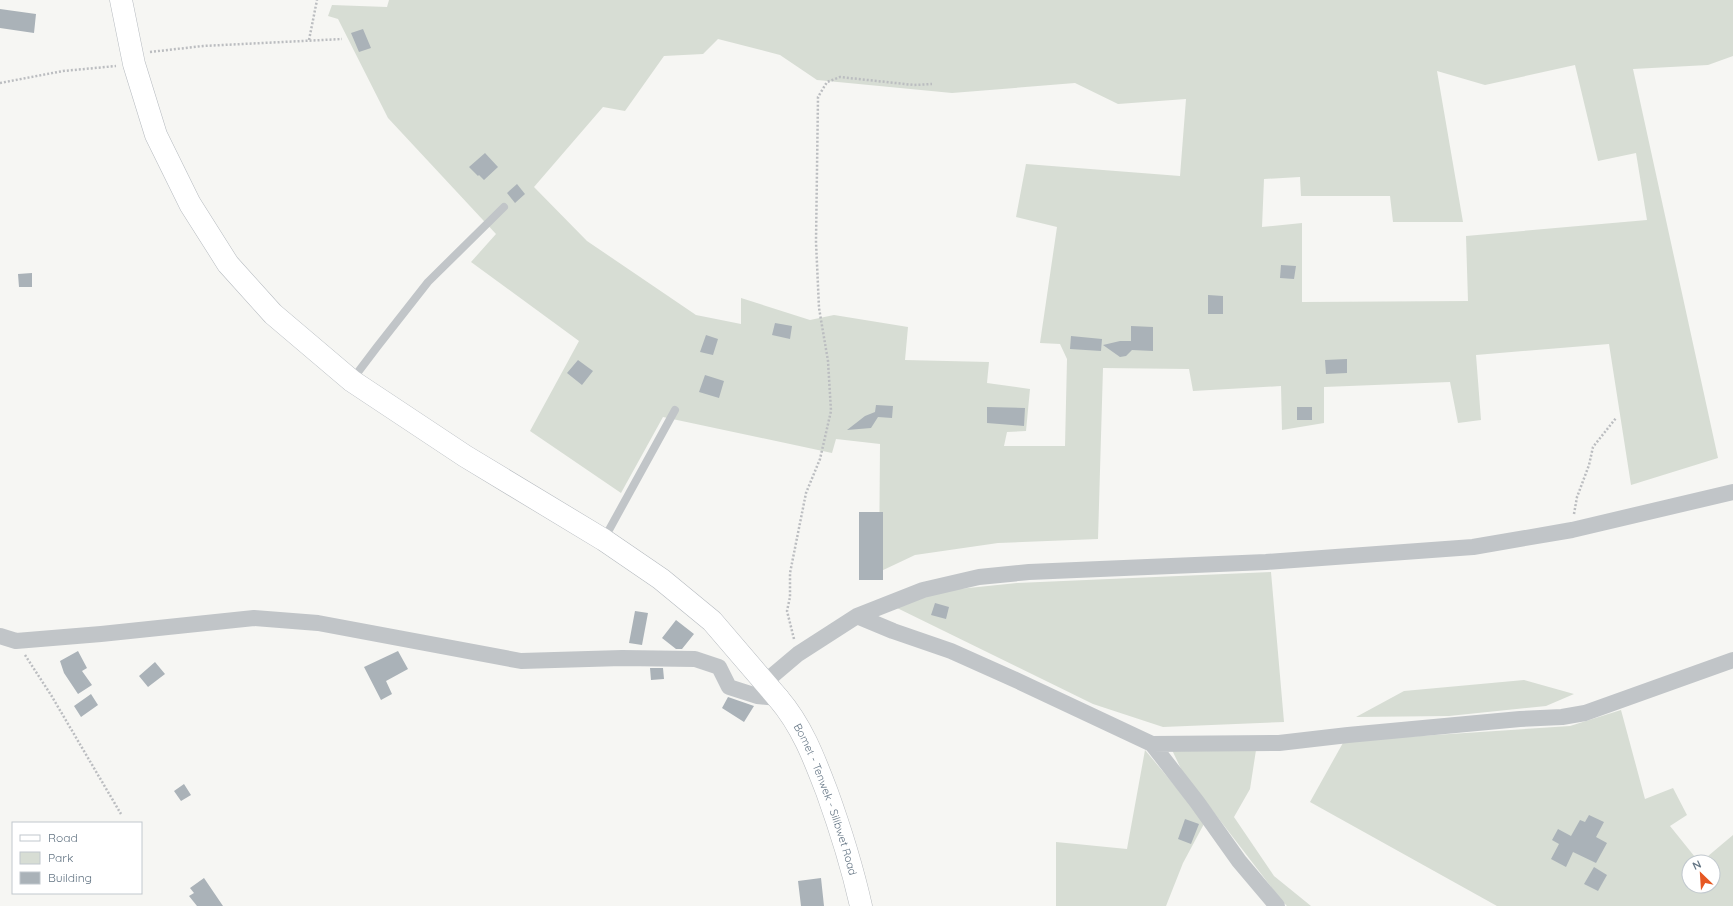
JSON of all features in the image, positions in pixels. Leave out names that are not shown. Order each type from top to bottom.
[{"type":"main road","name":"Bomet - Tenwek - Silibwet Road","points":[[121,0],[133,59],[156,135],[190,204],[228,264],[273,314],[352,381],[465,456],[604,540],[661,580],[712,621],[792,714],[811,748],[849,853],[862,906]]},
{"type":"street","points":[[0,636],[16,641],[101,634],[254,618],[268,619],[318,623],[521,661],[622,658],[695,659],[719,667],[729,687],[757,696],[771,690],[798,654],[857,616],[923,590],[979,577],[1029,572],[1266,562],[1473,547],[1572,530],[1733,492]]},
{"type":"street","points":[[857,616],[893,631],[951,651],[1152,744],[1279,743],[1520,719],[1562,717],[1585,713],[1733,660]]},
{"type":"street","points":[[1152,744],[1198,802],[1239,862],[1277,906]]},
{"type":"lane","points":[[352,381],[376,347],[428,282],[504,207]]},
{"type":"lane","points":[[604,540],[675,410]]},
{"type":"path","points":[[308,40],[317,0]]},
{"type":"path","points":[[0,83],[203,46],[342,39]]},
{"type":"path","points":[[798,654],[787,611],[790,597],[790,573],[806,493],[820,459],[831,411],[828,362],[818,308],[816,242],[818,97],[827,82],[840,77],[914,85],[932,84]]},
{"type":"path","points":[[1572,530],[1577,497],[1594,447],[1616,418]]},
{"type":"path","points":[[16,641],[51,695],[120,814]]},
{"type":"green space","points":[[389,0],[1733,0],[1733,56],[1708,65],[1633,69],[1718,458],[1631,485],[1609,344],[1476,355],[1481,420],[1458,423],[1450,382],[1324,387],[1324,423],[1282,430],[1281,386],[1193,391],[1189,369],[1103,368],[1098,539],[998,543],[915,555],[879,572],[880,444],[836,439],[832,453],[663,417],[621,493],[530,431],[579,341],[471,262],[496,234],[388,118],[338,19],[328,16],[332,5],[387,7]],"holes":[[[718,39],[780,55],[817,80],[952,93],[1075,83],[1118,104],[1186,99],[1180,176],[1026,164],[1016,217],[1057,227],[1040,343],[1060,344],[1067,359],[1065,446],[1004,446],[1007,432],[1026,431],[1030,389],[987,383],[989,362],[905,360],[908,327],[834,315],[810,320],[741,298],[741,324],[696,315],[587,241],[534,187],[603,107],[625,111],[664,56],[703,54]],[[1575,65],[1598,161],[1636,153],[1647,220],[1466,236],[1468,301],[1302,302],[1302,223],[1262,227],[1264,179],[1300,177],[1301,196],[1390,196],[1393,222],[1463,222],[1437,71],[1485,85]]]},
{"type":"green space","points":[[1271,572],[1284,722],[1163,727],[1093,704],[893,606],[939,591],[1017,583]]},
{"type":"green space","points":[[1524,680],[1574,694],[1546,706],[1449,716],[1356,717],[1404,691]]},
{"type":"green space","points":[[1621,710],[1645,799],[1673,788],[1687,815],[1670,826],[1693,854],[1681,854],[1681,894],[1721,894],[1721,854],[1710,854],[1733,835],[1733,906],[1497,906],[1310,802],[1344,741],[1570,726]]},
{"type":"green space","points":[[1145,750],[1205,822],[1183,863],[1166,906],[1056,906],[1056,842],[1127,849]]},
{"type":"green space","points":[[1172,750],[1256,750],[1250,789],[1234,817],[1274,876],[1311,906],[1287,906],[1282,901],[1182,771]]},
{"type":"building","points":[[0,9],[36,14],[34,33],[0,28]]},
{"type":"building","points":[[363,29],[371,48],[359,52],[351,33]]},
{"type":"building","points":[[485,153],[498,167],[484,180],[469,167]]},
{"type":"building","points":[[517,184],[525,194],[515,203],[507,193]]},
{"type":"building","points":[[1281,265],[1296,266],[1294,279],[1280,278]]},
{"type":"building","points":[[32,273],[32,287],[19,287],[18,274]]},
{"type":"building","points":[[1208,295],[1223,296],[1223,314],[1208,314]]},
{"type":"building","points":[[775,323],[792,326],[790,339],[772,335]]},
{"type":"building","points":[[1131,326],[1153,327],[1153,351],[1132,350],[1126,356],[1120,357],[1103,345],[1120,341],[1131,341]]},
{"type":"building","points":[[706,335],[718,339],[713,355],[700,352]]},
{"type":"building","points":[[1071,336],[1102,339],[1101,351],[1070,349]]},
{"type":"building","points":[[1347,359],[1347,373],[1326,374],[1325,360]]},
{"type":"building","points":[[578,360],[593,371],[582,385],[567,373]]},
{"type":"building","points":[[705,375],[724,381],[719,398],[699,392]]},
{"type":"building","points":[[876,405],[893,406],[892,418],[878,417],[871,428],[847,430],[865,416],[875,412]]},
{"type":"building","points":[[987,407],[1025,408],[1024,426],[987,423]]},
{"type":"building","points":[[1297,407],[1312,407],[1312,420],[1297,420]]},
{"type":"building","points":[[859,512],[883,512],[883,580],[859,580]]},
{"type":"building","points":[[935,603],[949,607],[946,619],[931,615]]},
{"type":"building","points":[[635,611],[648,613],[642,645],[629,643]]},
{"type":"building","points":[[676,620],[694,634],[682,649],[676,649],[662,638]]},
{"type":"building","points":[[78,651],[87,668],[82,671],[92,685],[78,694],[64,673],[60,661]]},
{"type":"building","points":[[398,651],[408,669],[386,681],[392,694],[381,700],[364,667]]},
{"type":"building","points":[[155,662],[165,674],[148,687],[139,676]]},
{"type":"building","points":[[650,668],[663,668],[664,679],[651,680]]},
{"type":"building","points":[[91,694],[98,705],[81,717],[74,706]]},
{"type":"building","points":[[728,697],[754,706],[744,722],[722,708]]},
{"type":"building","points":[[184,784],[191,795],[181,801],[174,791]]},
{"type":"building","points":[[1589,815],[1604,822],[1596,837],[1607,843],[1596,863],[1573,852],[1566,867],[1551,859],[1559,844],[1552,840],[1558,829],[1571,836],[1580,820],[1585,822]]},
{"type":"building","points":[[1185,819],[1199,824],[1191,844],[1178,839]]},
{"type":"building","points":[[1594,867],[1607,875],[1598,891],[1584,884]]},
{"type":"building","points":[[204,878],[223,906],[197,906],[189,896],[194,893],[190,888]]},
{"type":"building","points":[[821,878],[824,906],[801,906],[798,881]]}]
